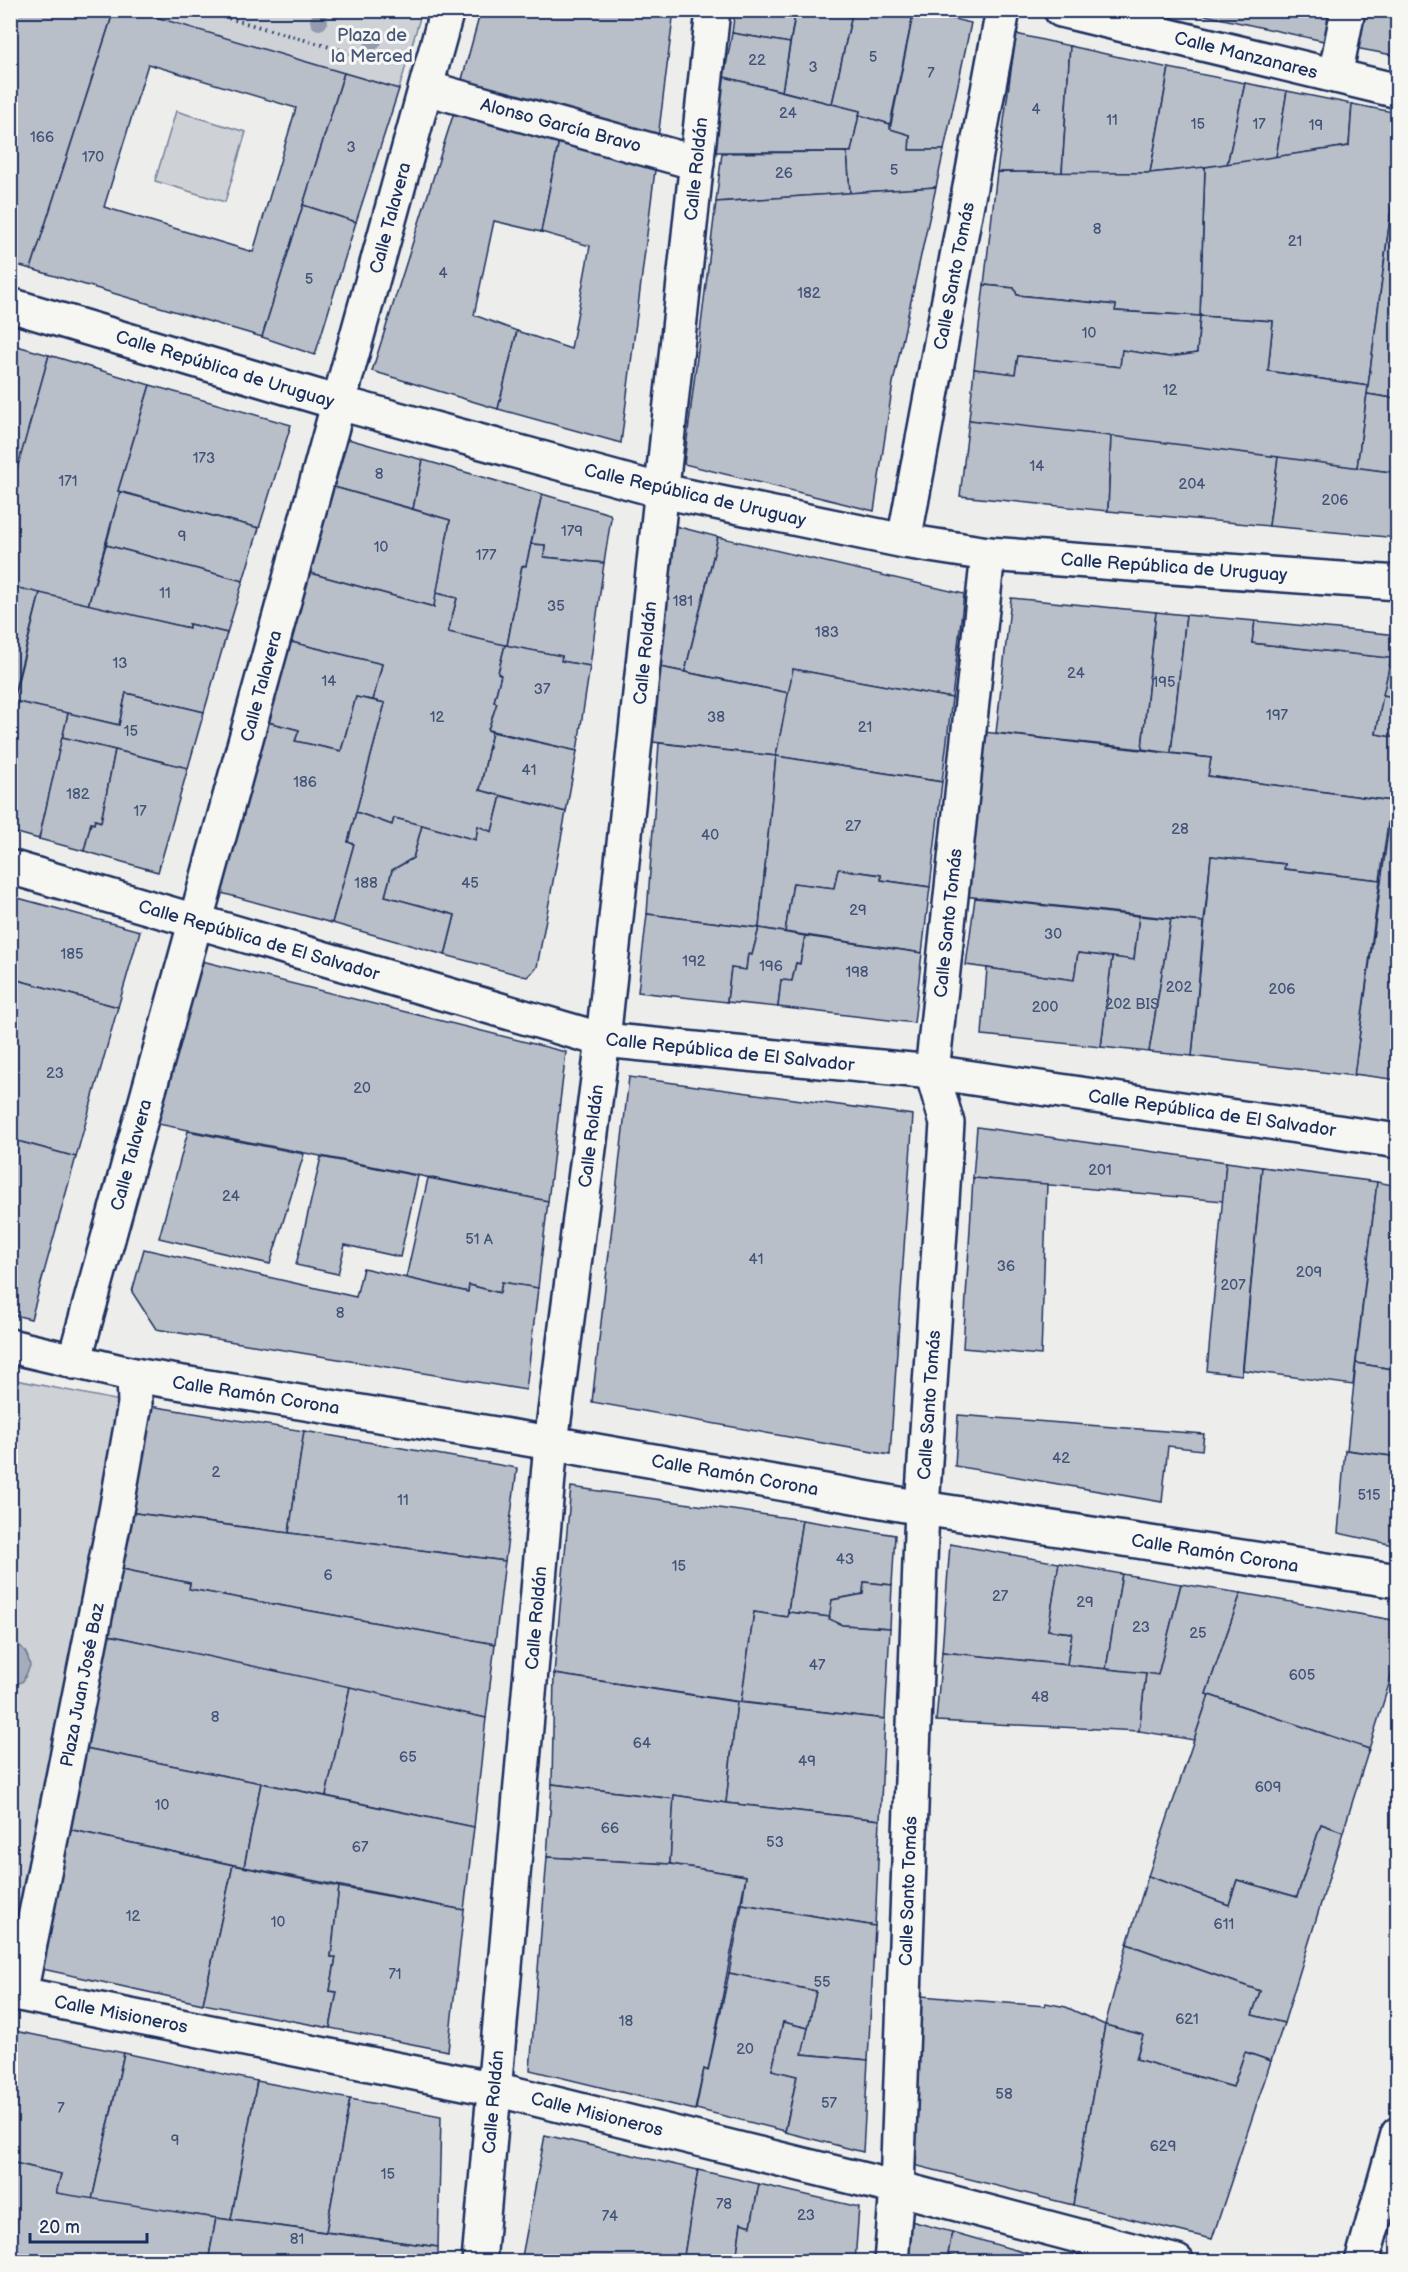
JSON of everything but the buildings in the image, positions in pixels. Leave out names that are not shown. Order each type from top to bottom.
[{"type":"street","name":"Calle Talavera","points":[[74,1362],[447,10]]},
{"type":"street","name":"Calle Roldán","points":[[479,2262],[551,1443],[603,1040],[713,10]]},
{"type":"street","name":"Calle Santo Tomás","points":[[904,541],[1003,10]]},
{"type":"street","name":"Calle Manzanares","points":[[1060,10],[1398,91]]},
{"type":"street","points":[[1335,76],[1348,10]]},
{"type":"street","name":"Alonso García Bravo","points":[[428,82],[697,163]]},
{"type":"street","name":"Calle República de Uruguay","points":[[10,305],[339,403],[662,491],[904,541],[988,554],[1398,583]]},
{"type":"street","name":"Calle Santo Tomás","points":[[891,2262],[897,2188],[922,1508],[947,1122],[932,1072],[988,554]]},
{"type":"street","name":"Calle República de El Salvador","points":[[10,867],[603,1040],[932,1072],[1398,1141]]},
{"type":"street","name":"Calle Ramón Corona","points":[[10,1346],[134,1375],[551,1443],[922,1508],[1398,1581]]},
{"type":"street","name":"Plaza Juan José Baz","points":[[15,1993],[116,1511],[135,1404],[134,1375]]},
{"type":"street","name":"Calle Misioneros","points":[[15,1993],[495,2089],[897,2188],[1177,2262]]},
{"type":"street","points":[[1362,2262],[1398,2134]]},
{"type":"path","points":[[200,10],[428,82]]},
{"type":"green space","name":"Plaza de la Merced","points":[[132,11],[422,11],[399,89]]},
{"type":"green space","points":[[176,111],[246,132],[225,202],[155,181]]},
{"type":"green space","points":[[11,1379],[135,1404],[11,1976]]},
{"type":"water","points":[[11,1641],[24,1650],[30,1666],[23,1681],[11,1688]]}]
